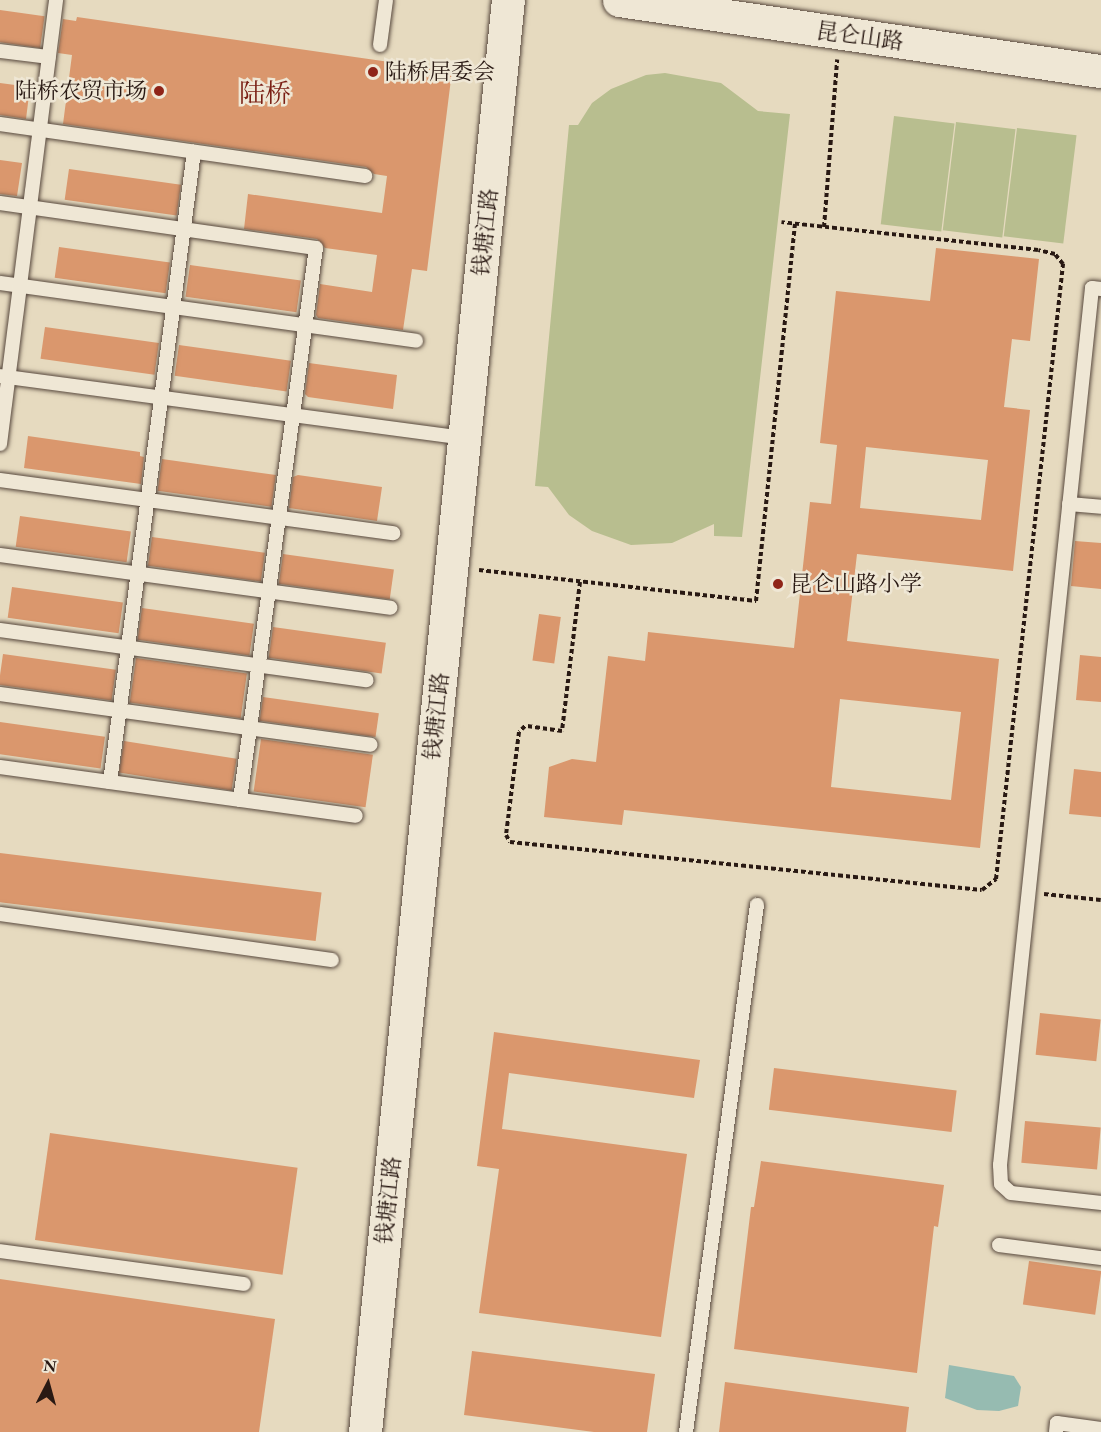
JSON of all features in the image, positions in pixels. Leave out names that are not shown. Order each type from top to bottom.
[{"type":"street","name":"钱塘江路","points":[[365,1432],[508,0]]},
{"type":"street","name":"昆仑山路","points":[[619,0],[1101,71]]},
{"type":"lane","points":[[0,444],[4,376],[20,286],[56,0]]},
{"type":"lane","points":[[380,45],[386,0]]},
{"type":"lane","points":[[0,51],[49,57]]},
{"type":"lane","points":[[0,124],[365,176]]},
{"type":"lane","points":[[110,782],[194,152]]},
{"type":"lane","points":[[0,203],[316,248],[240,800]]},
{"type":"lane","points":[[0,283],[417,341]]},
{"type":"lane","points":[[1101,289],[1092,288],[1000,1166],[1001,1184],[1011,1193],[1101,1203]]},
{"type":"lane","points":[[4,376],[464,438]]},
{"type":"lane","points":[[0,480],[393,533]]},
{"type":"lane","points":[[1069,504],[1101,507]]},
{"type":"lane","points":[[0,555],[390,608]]},
{"type":"lane","points":[[0,630],[367,680]]},
{"type":"lane","points":[[0,694],[371,745]]},
{"type":"lane","points":[[0,767],[356,816]]},
{"type":"lane","points":[[686,1432],[757,905]]},
{"type":"lane","points":[[0,914],[332,960]]},
{"type":"lane","points":[[999,1245],[1101,1258]]},
{"type":"lane","points":[[0,1251],[244,1284]]},
{"type":"lane","points":[[1056,1432],[1057,1423],[1101,1429]]},
{"type":"path","points":[[824,227],[840,33]]},
{"type":"path","points":[[580,582],[562,731],[525,726],[519,732],[506,835],[510,842],[982,890],[996,879],[1063,264],[1055,254],[1038,250],[782,222]]},
{"type":"path","points":[[451,567],[756,601],[795,224]]},
{"type":"path","points":[[1029,892],[1101,900]]},
{"type":"green space","points":[[665,73],[721,83],[758,111],[790,114],[742,537],[714,536],[714,524],[672,543],[631,545],[592,531],[569,515],[548,487],[535,486],[569,125],[578,125],[592,103],[611,89],[646,75]]},
{"type":"green space","points":[[894,116],[955,123],[941,232],[881,224]]},
{"type":"green space","points":[[956,122],[1016,129],[1002,237],[943,230]]},
{"type":"green space","points":[[1017,128],[1077,135],[1063,243],[1004,236]]},
{"type":"water","points":[[949,1365],[1014,1376],[1021,1387],[1018,1406],[999,1411],[977,1410],[945,1398]]},
{"type":"building","points":[[0,10],[45,16],[40,48],[0,42]]},
{"type":"building","points":[[77,17],[452,71],[427,271],[412,269],[403,330],[318,318],[316,315],[320,284],[372,292],[377,255],[325,248],[317,239],[244,229],[248,194],[382,213],[387,176],[374,174],[366,167],[63,124],[72,55],[58,53],[63,19],[76,21]]},
{"type":"building","points":[[0,83],[30,87],[26,119],[0,115]]},
{"type":"building","points":[[0,160],[22,163],[17,196],[0,194]]},
{"type":"building","points":[[69,169],[181,185],[177,215],[65,200]]},
{"type":"building","points":[[59,247],[170,263],[166,293],[55,278]]},
{"type":"building","points":[[936,248],[1039,259],[1030,341],[1012,339],[1004,407],[1030,410],[1013,571],[857,554],[847,641],[999,659],[980,848],[624,810],[622,825],[544,817],[549,767],[572,759],[596,762],[608,656],[645,661],[648,632],[794,648],[810,502],[831,504],[837,445],[820,443],[836,291],[930,301]],"holes":[[[866,447],[988,460],[981,520],[860,508]],[[840,699],[961,712],[951,800],[831,787]]]},
{"type":"building","points":[[190,265],[301,281],[296,312],[186,297]]},
{"type":"building","points":[[45,327],[159,343],[154,375],[41,359]]},
{"type":"building","points":[[179,345],[291,361],[287,391],[175,376]]},
{"type":"building","points":[[309,363],[397,375],[393,409],[308,397],[305,394]]},
{"type":"building","points":[[28,436],[140,452],[140,456],[144,457],[141,484],[24,468]]},
{"type":"building","points":[[162,459],[276,475],[271,507],[158,491]]},
{"type":"building","points":[[298,475],[382,487],[377,521],[289,508],[293,477]]},
{"type":"building","points":[[20,516],[131,532],[127,562],[16,547]]},
{"type":"building","points":[[152,537],[265,553],[261,582],[148,566]]},
{"type":"building","points":[[1075,541],[1101,543],[1101,589],[1071,586]]},
{"type":"building","points":[[283,554],[394,570],[390,599],[279,584]]},
{"type":"building","points":[[12,587],[123,603],[119,633],[8,618]]},
{"type":"building","points":[[142,608],[254,624],[249,655],[138,640]]},
{"type":"building","points":[[539,614],[561,617],[554,664],[532,661]]},
{"type":"building","points":[[273,627],[386,643],[382,674],[269,658]]},
{"type":"building","points":[[3,654],[116,670],[112,701],[0,685]]},
{"type":"building","points":[[1080,655],[1101,657],[1101,702],[1076,700]]},
{"type":"building","points":[[136,658],[247,674],[241,718],[130,703]]},
{"type":"building","points":[[263,697],[379,713],[376,737],[260,721]]},
{"type":"building","points":[[0,722],[105,737],[101,768],[0,754]]},
{"type":"building","points":[[261,739],[373,755],[366,807],[254,791]]},
{"type":"building","points":[[124,741],[237,759],[232,790],[119,773]]},
{"type":"building","points":[[1074,769],[1101,772],[1101,817],[1069,814]]},
{"type":"building","points":[[0,853],[322,892],[316,941],[0,902]]},
{"type":"building","points":[[1040,1013],[1101,1019],[1096,1061],[1036,1055]]},
{"type":"building","points":[[494,1032],[700,1060],[694,1098],[509,1073],[502,1129],[687,1154],[661,1337],[479,1313],[499,1169],[477,1166]]},
{"type":"building","points":[[774,1068],[957,1090],[952,1132],[769,1110]]},
{"type":"building","points":[[1025,1121],[1101,1128],[1097,1169],[1021,1163]]},
{"type":"building","points":[[50,1133],[298,1168],[283,1275],[35,1240]]},
{"type":"building","points":[[761,1161],[944,1185],[938,1227],[934,1226],[917,1373],[734,1349],[751,1207],[754,1207]]},
{"type":"building","points":[[1029,1261],[1101,1271],[1095,1315],[1023,1305]]},
{"type":"building","points":[[0,1279],[275,1319],[259,1432],[0,1432]]},
{"type":"building","points":[[472,1351],[655,1374],[647,1432],[594,1432],[464,1415]]},
{"type":"building","points":[[725,1382],[909,1407],[906,1432],[719,1432]]},
{"type":"place","name":"陆桥居委会","points":[[373,72]]},
{"type":"place","name":"陆桥农贸市场","points":[[159,91]]},
{"type":"place","name":"昆仑山路小学","points":[[778,584]]},
{"type":"district","name":"陆桥","points":[[265,94]]}]
